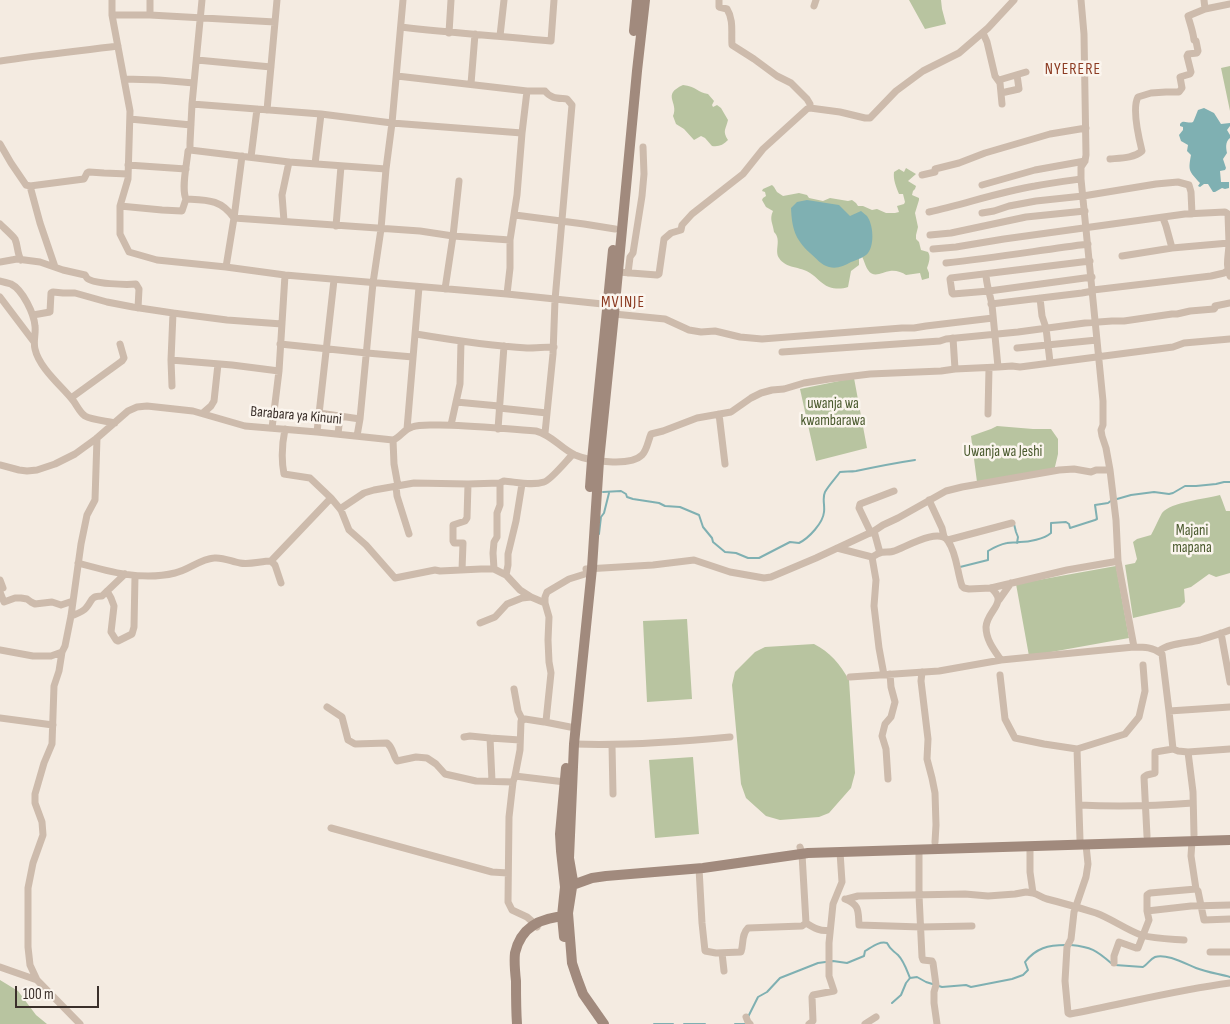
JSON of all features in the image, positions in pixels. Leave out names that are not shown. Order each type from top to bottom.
[{"type":"main road","points":[[595,1024],[574,988],[565,919],[574,744],[595,460],[612,308],[615,229],[637,0]]},
{"type":"main road","points":[[612,308],[623,272],[636,81],[645,0]]},
{"type":"main road","points":[[568,881],[561,851],[560,834],[588,570]]},
{"type":"main road","points":[[568,881],[606,870],[702,862],[801,850],[935,842],[1083,842],[1230,835]]},
{"type":"main road","points":[[568,881],[699,868],[801,850],[840,852],[1030,846],[1147,836],[1230,840]]},
{"type":"main road","points":[[517,1024],[515,954],[520,939],[526,932],[536,926],[565,919]]},
{"type":"main road","points":[[565,919],[572,963],[583,994],[604,1024]]},
{"type":"main road","points":[[523,1024],[520,955],[536,926]]},
{"type":"street","points":[[112,0],[112,15],[130,112],[128,179],[120,206],[120,234],[129,252],[157,260],[285,275],[507,294],[555,300],[612,308],[665,319],[689,330],[701,332],[715,331],[740,337],[762,339],[914,328],[993,318]]},
{"type":"street","points":[[150,0],[150,15]]},
{"type":"street","points":[[120,206],[182,210],[186,199],[184,195],[186,169],[188,151],[190,150],[192,104],[202,0]]},
{"type":"street","points":[[267,110],[277,0]]},
{"type":"street","points":[[357,436],[373,283],[381,229],[403,0]]},
{"type":"street","points":[[449,33],[452,0]]},
{"type":"street","points":[[500,36],[504,0]]},
{"type":"street","points":[[401,27],[449,33],[551,41],[554,0]]},
{"type":"street","points":[[719,0],[719,8],[727,9],[730,14],[732,45],[791,83],[807,99],[811,106],[810,108]]},
{"type":"street","points":[[643,147],[642,196],[633,253],[623,272],[656,276],[659,274],[664,238],[671,233],[681,230],[682,225],[692,214],[743,174],[763,149],[810,108],[870,118],[896,91],[922,72],[959,53],[982,33],[1014,0]]},
{"type":"street","points":[[1081,0],[1084,34],[1086,128],[1086,157],[1081,167],[1081,179],[1103,401],[1101,433],[1110,470],[1118,560],[1134,646]]},
{"type":"street","points":[[1204,0],[1206,9]]},
{"type":"street","points":[[1110,159],[1128,157],[1142,151],[1137,124],[1138,97],[1166,92],[1179,92],[1182,88],[1180,77],[1190,74],[1187,56],[1198,51],[1188,16],[1206,9],[1230,4]]},
{"type":"street","points":[[112,15],[150,15],[275,22]]},
{"type":"street","points":[[982,33],[987,42],[995,76],[999,80],[1002,104]]},
{"type":"street","points":[[470,84],[475,34]]},
{"type":"street","points":[[0,61],[118,46]]},
{"type":"street","points":[[196,60],[271,67]]},
{"type":"street","points":[[999,80],[1026,72]]},
{"type":"street","points":[[1001,93],[1019,89],[1017,75]]},
{"type":"street","points":[[397,76],[545,92],[552,98],[567,99],[572,105],[555,300],[554,347],[545,433]]},
{"type":"street","points":[[124,79],[194,83]]},
{"type":"street","points":[[507,294],[510,268],[510,240],[515,215],[527,91]]},
{"type":"street","points":[[192,104],[522,133]]},
{"type":"street","points":[[251,157],[257,109]]},
{"type":"street","points":[[315,164],[320,114]]},
{"type":"street","points":[[130,119],[191,125]]},
{"type":"street","points":[[922,176],[934,172],[935,169],[959,163],[985,152],[1050,134],[1086,128]]},
{"type":"street","points":[[1,148],[26,185],[30,186],[84,179],[89,172],[128,174]]},
{"type":"street","points":[[190,150],[289,162],[386,169]]},
{"type":"street","points":[[226,267],[242,156]]},
{"type":"street","points":[[982,184],[1035,170],[1085,161]]},
{"type":"street","points":[[284,221],[282,194],[289,162]]},
{"type":"street","points":[[128,165],[186,169]]},
{"type":"street","points":[[336,226],[341,166]]},
{"type":"street","points":[[929,212],[993,195],[1081,179]]},
{"type":"street","points":[[445,289],[459,181]]},
{"type":"street","points":[[982,213],[1036,200],[1083,196],[1178,182],[1189,185],[1192,214]]},
{"type":"street","points":[[30,186],[55,268]]},
{"type":"street","points":[[186,199],[216,202],[234,218],[420,231],[453,236],[510,240]]},
{"type":"street","points":[[930,235],[951,233],[1020,218],[1085,211]]},
{"type":"street","points":[[933,250],[1192,214],[1227,212],[1228,214],[1229,272],[1198,278],[992,304]]},
{"type":"street","points":[[515,215],[615,229]]},
{"type":"street","points":[[1163,218],[1172,248]]},
{"type":"street","points":[[0,224],[14,238],[21,260]]},
{"type":"street","points":[[1122,256],[1172,248],[1229,243]]},
{"type":"street","points":[[946,263],[1088,244]]},
{"type":"street","points":[[0,262],[17,259],[40,262],[55,268],[85,274],[90,280],[136,284],[140,288],[138,308]]},
{"type":"street","points":[[1090,261],[951,278],[951,290],[953,294],[989,291],[1092,277]]},
{"type":"street","points":[[986,274],[992,304],[998,368]]},
{"type":"street","points":[[272,428],[279,371],[285,275]]},
{"type":"street","points":[[317,432],[334,280]]},
{"type":"street","points":[[0,281],[12,285],[18,290],[33,315],[35,349],[41,362],[56,383],[87,417],[115,422]]},
{"type":"street","points":[[407,429],[419,287]]},
{"type":"street","points":[[33,315],[50,312],[51,293],[53,292],[75,293],[107,302],[173,313],[226,320],[282,324]]},
{"type":"street","points":[[0,297],[34,342]]},
{"type":"street","points":[[1040,298],[1050,362]]},
{"type":"street","points":[[782,352],[940,341],[1112,320],[1124,321],[1214,309],[1215,306],[1230,303]]},
{"type":"street","points":[[172,386],[173,313]]},
{"type":"street","points":[[416,334],[504,346],[527,348],[554,347]]},
{"type":"street","points":[[953,338],[955,369]]},
{"type":"street","points":[[409,534],[398,501],[393,440],[399,438],[407,429],[413,426],[451,426],[536,431],[545,433],[573,454],[595,460],[618,462],[641,456],[646,449],[651,434],[688,420],[731,412],[751,398],[772,390],[870,374],[1020,366],[1173,347],[1184,343],[1230,339]]},
{"type":"street","points":[[1017,348],[1098,340]]},
{"type":"street","points":[[451,426],[460,384],[461,341]]},
{"type":"street","points":[[71,398],[122,361],[124,358],[120,344]]},
{"type":"street","points":[[280,344],[413,357]]},
{"type":"street","points":[[498,428],[504,346]]},
{"type":"street","points":[[171,360],[279,371]]},
{"type":"street","points":[[203,413],[214,401],[218,364]]},
{"type":"street","points":[[988,414],[989,368]]},
{"type":"street","points":[[456,402],[547,413]]},
{"type":"street","name":"Barabara ya Kinuni","points":[[0,465],[27,472],[55,464],[75,454],[128,411],[137,407],[147,406],[193,410],[245,426],[393,440]]},
{"type":"street","points":[[319,414],[360,419]]},
{"type":"street","points":[[719,414],[725,464]]},
{"type":"street","points":[[338,434],[340,416]]},
{"type":"street","points":[[285,429],[282,444],[284,474],[310,478],[340,509],[349,530],[366,545],[395,578],[435,570],[494,569],[506,575],[520,590],[545,603]]},
{"type":"street","points":[[80,1024],[37,980],[30,965],[28,947],[28,888],[33,863],[43,835],[42,822],[35,803],[35,794],[52,744],[54,686],[62,652],[66,646],[87,515],[95,500],[97,438]]},
{"type":"street","points":[[340,509],[364,493],[414,483],[468,484],[500,483],[504,481],[522,484],[545,482],[573,454]]},
{"type":"street","points":[[546,722],[551,673],[548,640],[549,617],[545,597],[547,592],[588,570],[694,560],[730,572],[764,578],[771,577],[872,532],[946,491],[1074,468],[1091,472],[1110,470]]},
{"type":"street","points":[[494,569],[493,553],[494,542],[497,537],[500,483]]},
{"type":"street","points":[[462,570],[463,543],[454,543],[453,525],[465,521],[467,518],[468,484]]},
{"type":"street","points":[[506,575],[508,554],[522,484]]},
{"type":"street","points":[[880,553],[859,506],[894,490]]},
{"type":"street","points":[[78,563],[124,574],[150,577],[177,573],[214,558],[241,564],[271,561],[331,498]]},
{"type":"street","points":[[929,500],[952,548],[960,580],[964,588],[991,588],[1118,560]]},
{"type":"street","points":[[836,548],[872,557],[880,553],[896,551],[923,539],[938,536],[946,538],[1012,523]]},
{"type":"street","points":[[872,557],[876,580],[874,606],[879,648],[895,702],[891,717],[885,724],[882,736],[886,749],[888,779]]},
{"type":"street","points":[[271,561],[275,565],[281,583]]},
{"type":"street","points":[[71,616],[86,608],[95,596],[102,596],[124,574]]},
{"type":"street","points":[[107,591],[114,606],[111,632],[116,640],[118,640],[132,634],[134,627],[135,576]]},
{"type":"street","points":[[0,580],[3,588],[0,591],[4,602],[15,598],[27,598],[35,604],[52,602],[62,605],[73,601]]},
{"type":"street","points":[[1001,660],[990,644],[986,625],[999,600],[1011,583]]},
{"type":"street","points":[[991,588],[995,591],[999,600]]},
{"type":"street","points":[[480,623],[495,617],[507,604],[522,598],[531,597]]},
{"type":"street","points":[[1159,651],[1169,645],[1200,640],[1230,630]]},
{"type":"street","points":[[1221,633],[1230,682]]},
{"type":"street","points":[[850,677],[939,671],[1001,660],[1134,646],[1148,647],[1162,654],[1173,748]]},
{"type":"street","points":[[0,650],[33,656],[50,656],[62,652]]},
{"type":"street","points":[[1000,675],[1005,718],[1016,738],[1077,749],[1125,734],[1139,717],[1145,691],[1142,665]]},
{"type":"street","points":[[922,672],[921,681],[928,739],[926,758],[935,793],[935,842]]},
{"type":"street","points":[[514,689],[518,711],[522,719],[520,750],[509,817],[508,902],[512,910],[526,917],[536,926]]},
{"type":"street","points":[[326,707],[342,717],[348,740],[355,744],[387,743],[392,748],[397,761],[416,757],[427,758],[445,774],[476,781],[514,779],[565,782]]},
{"type":"street","points":[[1169,711],[1230,707]]},
{"type":"street","points":[[0,718],[53,726]]},
{"type":"street","points":[[522,719],[570,727]]},
{"type":"street","points":[[464,737],[520,740]]},
{"type":"street","points":[[574,744],[669,743],[730,737]]},
{"type":"street","points":[[490,738],[492,781]]},
{"type":"street","points":[[612,745],[613,794]]},
{"type":"street","points":[[1147,836],[1144,777],[1156,773],[1156,751],[1173,748],[1178,751],[1188,752],[1230,749]]},
{"type":"street","points":[[1077,749],[1079,805],[1083,842],[1088,864],[1086,877],[1074,912],[1071,939],[1068,945],[1065,981],[1066,1004],[1069,1014],[1173,992],[1230,983]]},
{"type":"street","points":[[1188,752],[1193,803],[1191,856],[1196,889],[1204,920],[1230,919]]},
{"type":"street","points":[[1079,805],[1106,807],[1193,803]]},
{"type":"street","points":[[331,828],[492,872],[508,873]]},
{"type":"street","points":[[1030,846],[1030,872],[1033,893]]},
{"type":"street","points":[[919,849],[922,957],[923,960],[933,962],[936,986],[934,1003],[937,1024]]},
{"type":"street","points":[[801,850],[806,924]]},
{"type":"street","points":[[809,1024],[813,1021],[813,995],[834,991],[829,961],[830,930],[835,898],[842,882],[840,852]]},
{"type":"street","points":[[699,868],[705,950],[722,953],[741,952],[743,937],[748,928],[802,926],[806,924],[818,930],[830,930]]},
{"type":"street","points":[[1114,963],[1114,956],[1119,942],[1137,948],[1149,920],[1147,895],[1150,893],[1196,889]]},
{"type":"street","points":[[835,898],[965,894],[988,896],[1026,892],[1096,913],[1142,935],[1184,940]]},
{"type":"street","points":[[847,899],[856,905],[859,926],[972,926]]},
{"type":"street","points":[[1147,911],[1176,907],[1230,905]]},
{"type":"street","points":[[1210,952],[1230,952]]},
{"type":"street","points":[[722,953],[724,971]]},
{"type":"street","points":[[0,967],[37,980]]},
{"type":"street","points":[[865,1024],[876,1018]]},
{"type":"green space","points":[[909,0],[941,0],[946,24],[925,29]]},
{"type":"green space","points":[[1230,66],[1230,111],[1221,68]]},
{"type":"green space","points":[[683,85],[708,94],[714,101],[713,107],[717,105],[721,108],[728,120],[725,132],[728,140],[719,146],[712,146],[701,136],[694,140],[684,129],[676,124],[673,116],[672,96],[676,89]]},
{"type":"green space","points":[[906,168],[916,174],[908,181],[916,186],[912,195],[919,198],[915,213],[918,227],[916,239],[921,250],[929,254],[927,268],[929,278],[922,280],[920,273],[906,275],[894,271],[873,274],[870,273],[861,255],[859,255],[859,265],[851,271],[848,287],[834,288],[824,284],[806,271],[785,264],[779,258],[777,252],[778,242],[771,219],[773,211],[766,207],[762,200],[766,196],[765,192],[762,191],[763,189],[772,185],[783,196],[799,193],[807,195],[809,198],[823,201],[830,198],[852,200],[858,206],[872,210],[877,209],[886,213],[895,213],[899,212],[897,206],[905,202],[903,194],[899,194],[897,189],[894,172],[899,169],[904,172]]},
{"type":"green space","name":"uwanja wa kwambarawa","points":[[854,378],[867,448],[816,461],[800,389]]},
{"type":"green space","name":"Uwanja wa Jeshi","points":[[997,426],[1051,429],[1058,439],[1058,454],[1054,471],[977,482],[971,436]]},
{"type":"green space","name":"Majani mapana","points":[[1220,495],[1226,511],[1230,511],[1230,573],[1216,577],[1209,574],[1191,587],[1184,589],[1185,602],[1180,607],[1133,618],[1125,565],[1135,563],[1137,559],[1133,542],[1151,535],[1166,509]]},
{"type":"green space","points":[[1116,566],[1129,638],[1029,656],[1016,584]]},
{"type":"green space","points":[[687,619],[692,699],[647,702],[643,621]]},
{"type":"green space","points":[[814,644],[834,659],[849,680],[855,773],[851,788],[829,813],[819,817],[780,820],[766,816],[746,798],[741,784],[732,685],[735,672],[755,652],[765,647]]},
{"type":"green space","points":[[693,757],[699,834],[655,838],[649,760]]},
{"type":"green space","points":[[0,980],[18,991],[36,1015],[47,1024],[0,1024]]},
{"type":"water","points":[[1204,108],[1214,113],[1221,124],[1230,123],[1227,130],[1230,138],[1226,147],[1227,153],[1223,159],[1226,168],[1220,171],[1221,182],[1229,182],[1229,188],[1222,188],[1215,192],[1213,192],[1208,184],[1198,186],[1200,183],[1190,170],[1191,155],[1187,151],[1188,145],[1181,141],[1179,135],[1183,130],[1180,124],[1193,122],[1198,110]]},
{"type":"water","points":[[807,200],[839,205],[850,216],[861,211],[866,215],[871,224],[872,234],[872,245],[868,253],[843,266],[832,268],[819,261],[801,243],[795,233],[792,222],[791,208],[797,202]]},
{"type":"waterway","points":[[603,492],[621,491],[627,497],[633,499],[659,503],[665,506],[680,507],[699,515],[703,527],[713,542],[725,552],[736,553],[748,558],[759,558],[790,542],[799,543],[811,534],[823,516],[825,492],[840,472],[856,471],[915,460]]},
{"type":"waterway","points":[[1117,499],[1154,492],[1169,494],[1185,486],[1230,482]]},
{"type":"waterway","points":[[599,534],[601,517],[604,513],[609,493]]},
{"type":"waterway","points":[[960,567],[988,560],[988,551],[1003,544],[1032,541],[1044,537],[1051,533],[1051,523],[1066,522],[1070,528],[1095,520],[1097,519],[1095,505],[1108,503],[1112,500]]},
{"type":"waterway","points":[[1014,524],[1018,537],[1017,543]]},
{"type":"waterway","points":[[748,1017],[758,997],[767,992],[780,978],[818,963],[833,961],[847,963],[864,956],[865,951],[881,943],[887,943],[900,957],[910,978]]},
{"type":"waterway","points":[[892,1003],[901,995],[910,978],[917,977],[942,987],[966,985],[971,987],[1012,979],[1023,975],[1028,970],[1025,962],[1038,950],[1066,945]]},
{"type":"waterway","points":[[1071,945],[1093,950],[1111,963]]},
{"type":"waterway","points":[[1115,965],[1143,967],[1155,957],[1165,956],[1200,969],[1230,977]]},
{"type":"waterway","points":[[654,1024],[673,1024]]},
{"type":"waterway","points":[[684,1024],[705,1024]]},
{"type":"waterway","points":[[735,1024],[745,1024]]},
{"type":"district","name":"NYERERE","points":[[1073,70]]},
{"type":"district","name":"MVINJE","points":[[623,303]]}]
